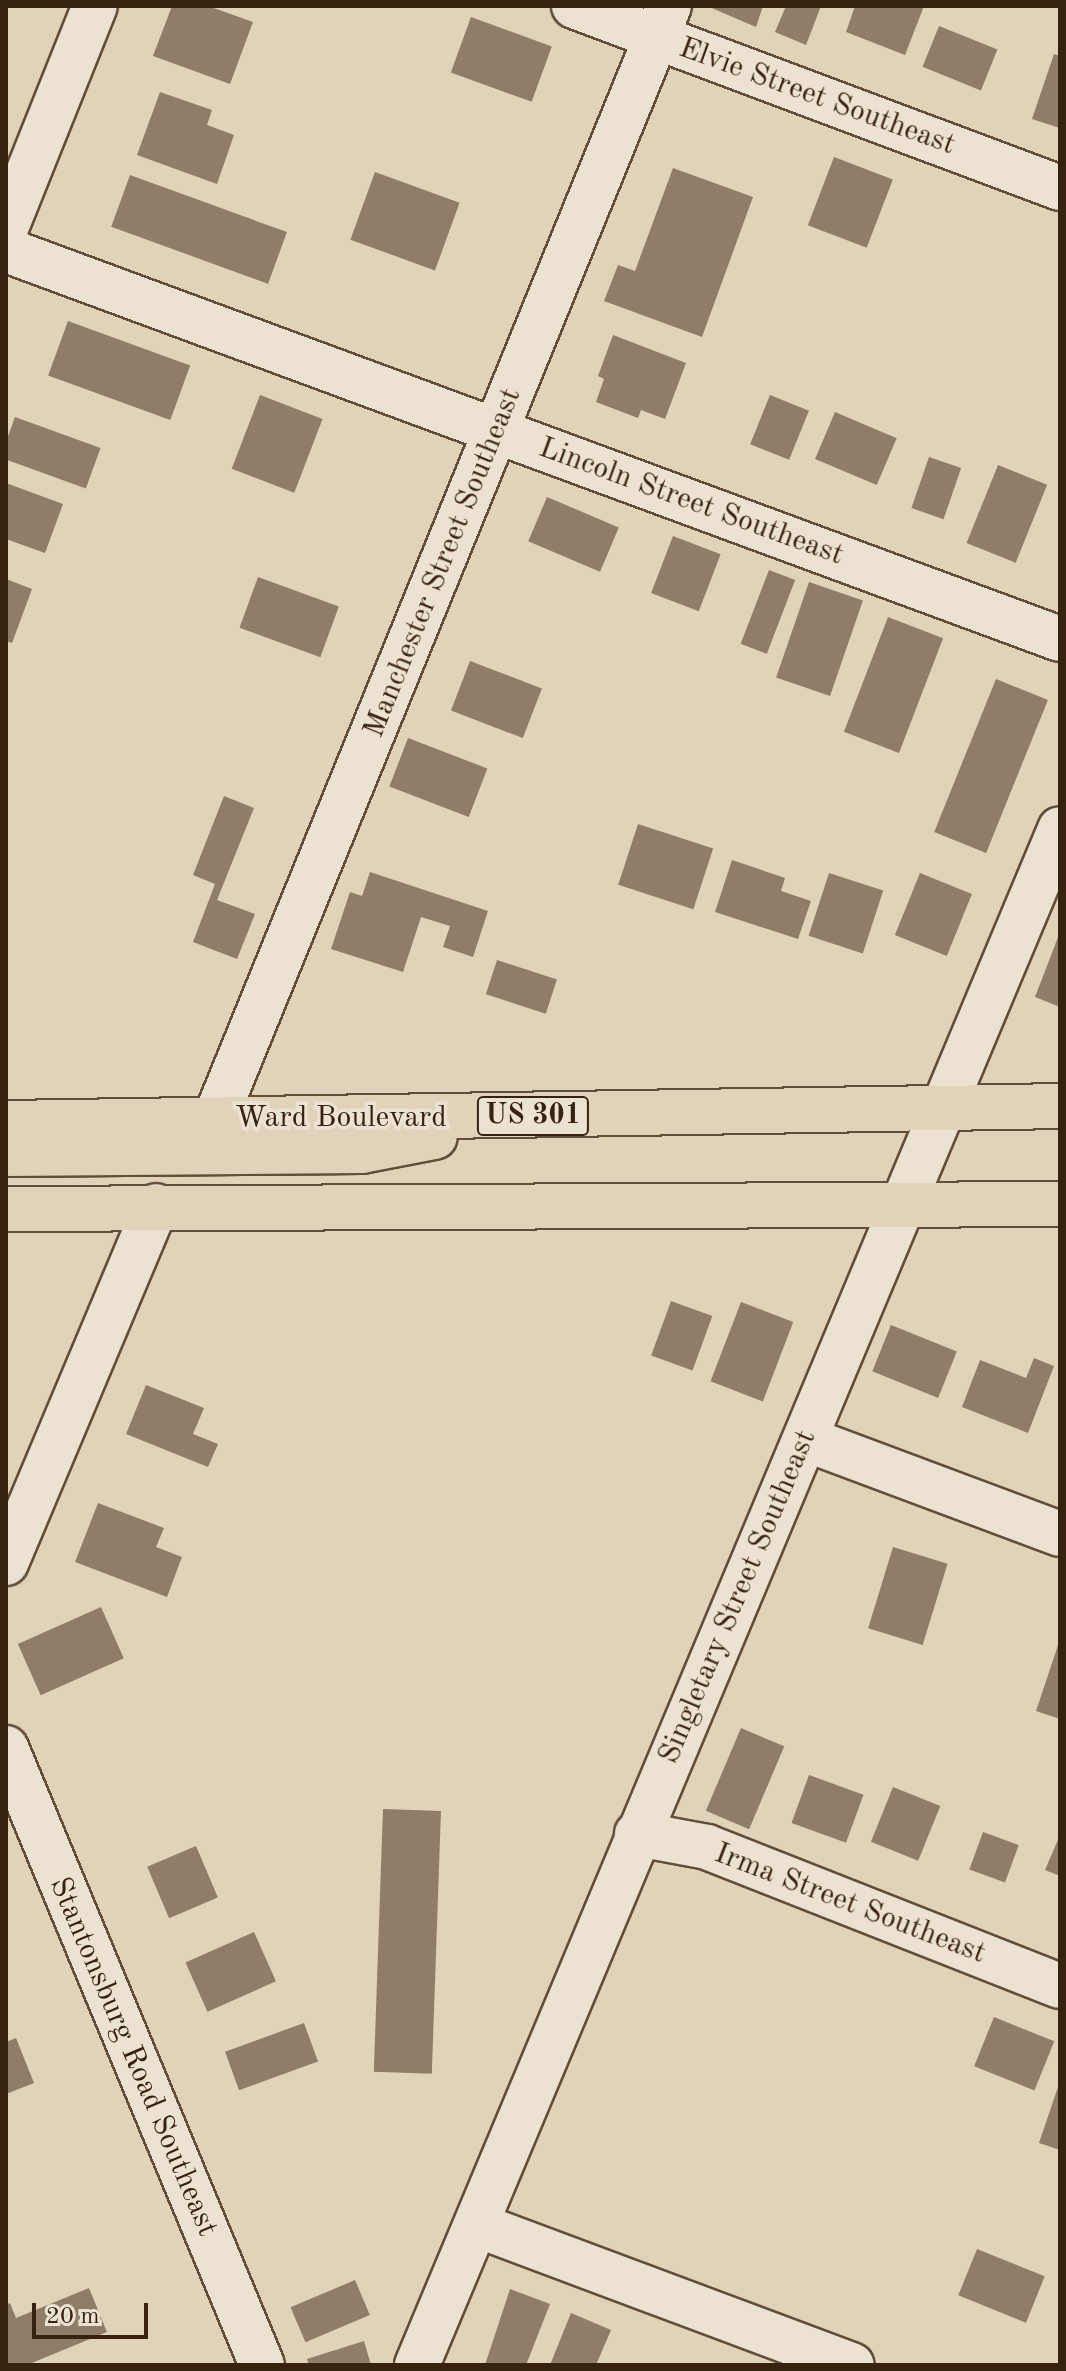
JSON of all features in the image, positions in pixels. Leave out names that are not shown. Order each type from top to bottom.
[{"type":"highway","name":"Ward Boulevard","points":[[6,1123],[1060,1106]]},
{"type":"highway","points":[[6,1154],[362,1151],[540,1116]]},
{"type":"highway","points":[[6,1209],[1060,1204]]},
{"type":"street","points":[[6,228],[95,6]]},
{"type":"street","name":"Elvie Street Southeast","points":[[574,6],[662,21],[1060,188]]},
{"type":"street","name":"Manchester Street Southeast","points":[[215,1119],[662,21]]},
{"type":"street","name":"Lincoln Street Southeast","points":[[6,250],[1060,639]]},
{"type":"street","name":"Singletary Street Southeast","points":[[417,2365],[1060,829]]},
{"type":"street","points":[[6,1563],[156,1206]]},
{"type":"street","points":[[806,1439],[1060,1534]]},
{"type":"street","name":"Stantonsburg Road Southeast","points":[[6,1748],[262,2365]]},
{"type":"street","name":"Irma Street Southeast","points":[[637,1834],[707,1847],[1060,1986]]},
{"type":"street","points":[[477,2225],[852,2365]]},
{"type":"building","points":[[172,6],[208,6],[253,22],[230,84],[153,56]]},
{"type":"building","points":[[707,6],[763,6],[756,27]]},
{"type":"building","points":[[786,6],[821,6],[806,45],[775,32]]},
{"type":"building","points":[[855,6],[924,6],[905,55],[846,32]]},
{"type":"building","points":[[471,17],[552,46],[532,102],[451,72]]},
{"type":"building","points":[[939,26],[997,50],[981,90],[923,67]]},
{"type":"building","points":[[1054,54],[1060,56],[1060,128],[1032,119]]},
{"type":"building","points":[[160,92],[212,110],[207,125],[234,135],[217,184],[137,155]]},
{"type":"building","points":[[834,157],[893,180],[867,248],[808,225]]},
{"type":"building","points":[[673,168],[753,197],[702,337],[604,301],[618,265],[635,271]]},
{"type":"building","points":[[375,172],[460,203],[435,270],[350,240]]},
{"type":"building","points":[[130,175],[287,232],[268,284],[111,227]]},
{"type":"building","points":[[68,321],[190,365],[170,420],[48,376]]},
{"type":"building","points":[[613,335],[686,363],[665,419],[641,410],[638,418],[596,402],[604,379],[598,376]]},
{"type":"building","points":[[260,395],[323,419],[294,493],[232,469]]},
{"type":"building","points":[[770,395],[809,411],[789,460],[750,444]]},
{"type":"building","points":[[835,412],[897,438],[877,485],[815,459]]},
{"type":"building","points":[[15,417],[101,448],[86,489],[6,459],[6,442]]},
{"type":"building","points":[[929,457],[961,468],[944,519],[911,508]]},
{"type":"building","points":[[998,465],[1047,485],[1016,563],[967,543]]},
{"type":"building","points":[[6,483],[63,504],[45,553],[6,539]]},
{"type":"building","points":[[547,497],[619,527],[600,572],[528,541]]},
{"type":"building","points":[[673,536],[721,554],[699,611],[651,593]]},
{"type":"building","points":[[769,570],[795,580],[767,654],[741,644]]},
{"type":"building","points":[[258,577],[339,606],[320,657],[240,628]]},
{"type":"building","points":[[6,579],[32,589],[12,643],[6,641]]},
{"type":"building","points":[[809,582],[863,601],[830,696],[776,677]]},
{"type":"building","points":[[888,617],[943,638],[899,753],[844,732]]},
{"type":"building","points":[[470,661],[542,689],[523,738],[451,710]]},
{"type":"building","points":[[996,679],[1048,700],[986,853],[934,832]]},
{"type":"building","points":[[408,738],[487,768],[469,817],[389,787]]},
{"type":"building","points":[[224,796],[254,808],[217,900],[255,914],[237,959],[193,942],[215,884],[193,875]]},
{"type":"building","points":[[638,824],[713,848],[693,909],[618,885]]},
{"type":"building","points":[[732,860],[785,878],[781,891],[811,901],[798,939],[715,912]]},
{"type":"building","points":[[370,872],[488,911],[473,957],[443,947],[450,926],[421,917],[403,972],[331,949],[350,892],[362,896]]},
{"type":"building","points":[[829,873],[883,891],[863,953],[809,936]]},
{"type":"building","points":[[920,873],[972,894],[947,956],[895,935]]},
{"type":"building","points":[[1060,932],[1060,1007],[1035,997]]},
{"type":"building","points":[[497,960],[557,979],[546,1014],[486,994]]},
{"type":"building","points":[[671,1301],[712,1316],[693,1371],[651,1356]]},
{"type":"building","points":[[741,1302],[793,1322],[763,1401],[711,1381]]},
{"type":"building","points":[[891,1325],[957,1352],[938,1398],[872,1371]]},
{"type":"building","points":[[1034,1358],[1054,1366],[1028,1433],[962,1407],[980,1360],[1026,1378]]},
{"type":"building","points":[[146,1385],[204,1408],[193,1434],[218,1444],[208,1467],[126,1434]]},
{"type":"building","points":[[98,1503],[164,1528],[156,1547],[182,1557],[167,1597],[75,1562]]},
{"type":"building","points":[[893,1547],[948,1564],[923,1645],[868,1628]]},
{"type":"building","points":[[101,1607],[124,1658],[41,1695],[18,1644]]},
{"type":"building","points":[[1060,1642],[1060,1719],[1036,1711]]},
{"type":"building","points":[[741,1728],[784,1746],[749,1829],[706,1811]]},
{"type":"building","points":[[809,1775],[864,1795],[846,1843],[792,1823]]},
{"type":"building","points":[[893,1787],[940,1806],[918,1861],[871,1842]]},
{"type":"building","points":[[383,1809],[441,1811],[432,2074],[374,2072]]},
{"type":"building","points":[[983,1832],[1019,1845],[1005,1883],[969,1870]]},
{"type":"building","points":[[1060,1835],[1060,1876],[1045,1870]]},
{"type":"building","points":[[196,1846],[218,1898],[169,1918],[147,1867]]},
{"type":"building","points":[[254,1932],[276,1981],[207,2012],[185,1963]]},
{"type":"building","points":[[994,2017],[1054,2041],[1034,2090],[974,2066]]},
{"type":"building","points":[[304,2023],[318,2062],[239,2090],[225,2052]]},
{"type":"building","points":[[16,2038],[34,2083],[6,2094],[6,2042]]},
{"type":"building","points":[[1060,2081],[1060,2150],[1039,2143]]},
{"type":"building","points":[[977,2249],[1045,2276],[1026,2323],[958,2295]]},
{"type":"building","points":[[355,2280],[370,2315],[305,2342],[291,2307]]},
{"type":"building","points":[[89,2288],[107,2332],[27,2365],[6,2365],[6,2305],[10,2303],[16,2318]]},
{"type":"building","points":[[510,2289],[550,2304],[526,2365],[485,2365]]},
{"type":"building","points":[[571,2313],[611,2330],[596,2365],[550,2365]]},
{"type":"building","points":[[364,2341],[371,2365],[309,2365],[307,2359]]}]
